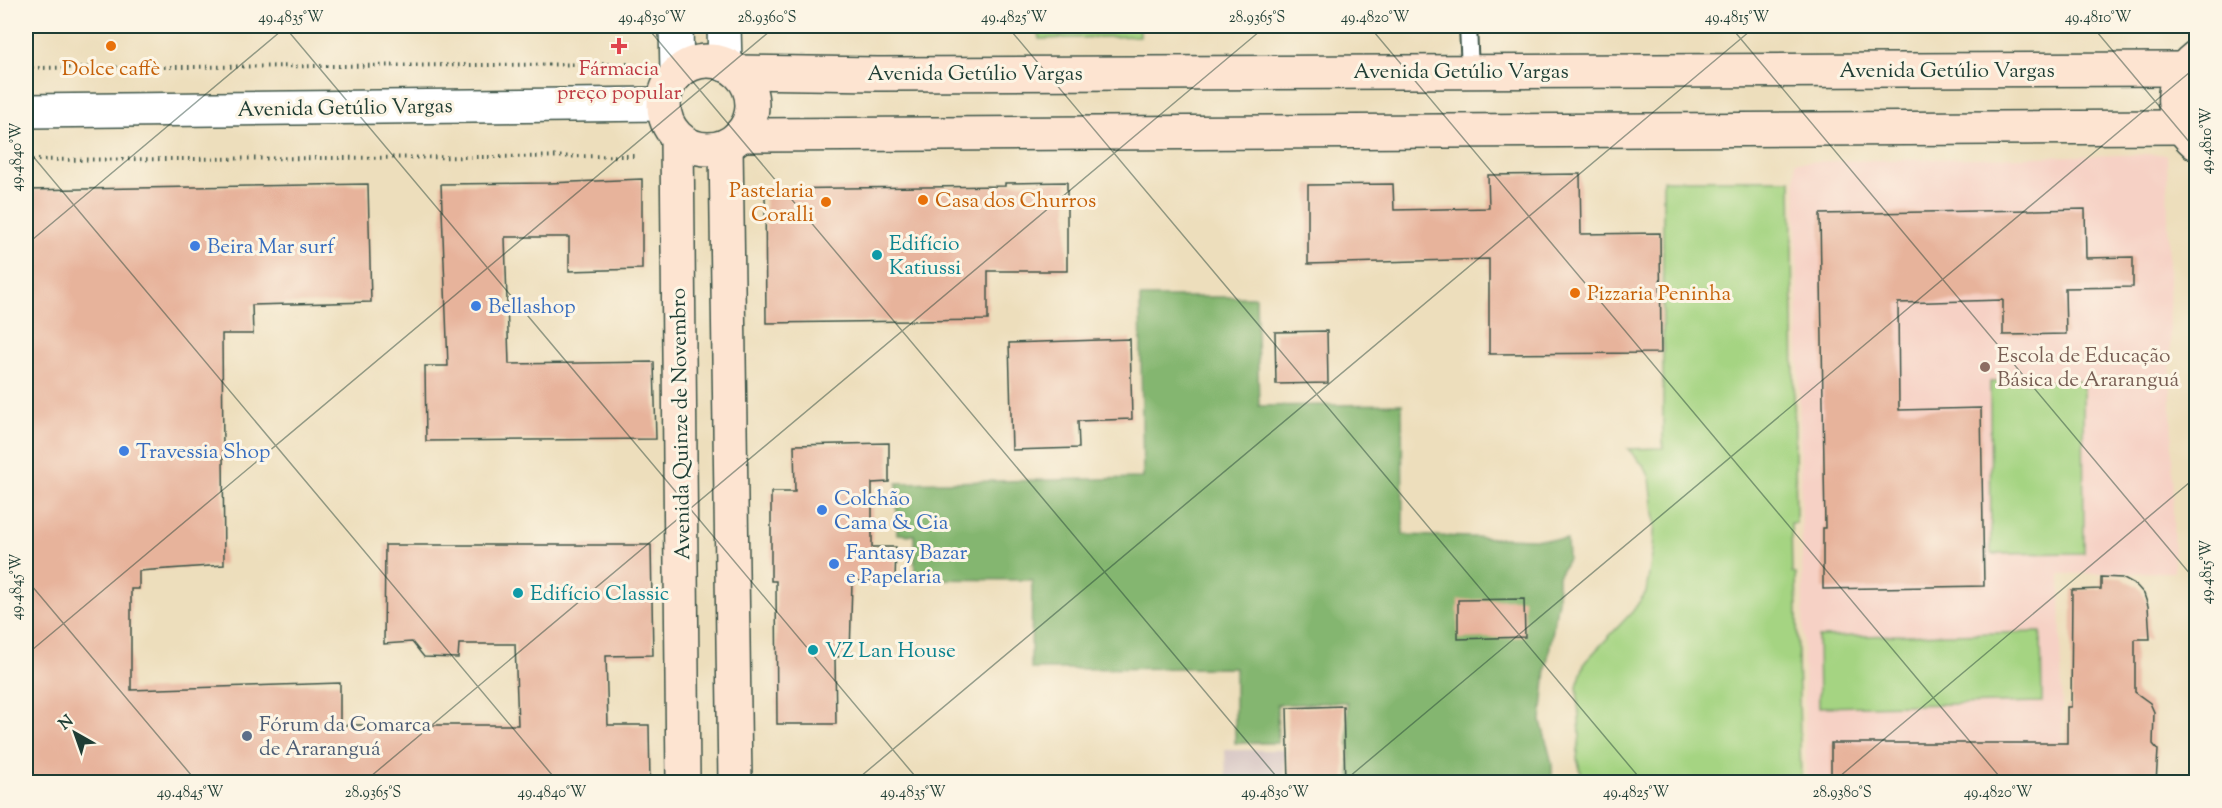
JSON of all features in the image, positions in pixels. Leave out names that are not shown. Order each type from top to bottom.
[{"type":"main road","points":[[735,783],[733,141],[748,124],[752,110],[752,96],[747,83],[731,68],[712,61],[687,66],[670,83],[664,104],[665,116],[677,137],[688,145],[700,149],[713,149],[733,141],[2189,135]]},
{"type":"main road","points":[[2189,135],[2175,113],[2174,98],[2177,83],[2190,63]]},
{"type":"main road","name":"Avenida Getúlio Vargas","points":[[731,68],[902,74],[1470,71],[2190,63]]},
{"type":"main road","name":"Avenida Quinze de Novembro","points":[[677,137],[683,783]]},
{"type":"street","points":[[676,26],[677,74]]},
{"type":"street","points":[[724,26],[731,68]]},
{"type":"street","name":"Avenida Getúlio Vargas","points":[[26,111],[664,104]]},
{"type":"lane","points":[[1468,26],[1470,71]]},
{"type":"path","points":[[26,68],[632,64]]},
{"type":"path","points":[[26,160],[634,156]]},
{"type":"shaded area","name":"Escola de Educação Básica de Araranguá","points":[[2167,154],[2174,572],[2060,574],[2063,782],[1806,782],[1795,162]]},
{"type":"shaded area","points":[[1225,750],[1285,750],[1285,782],[1226,782]]},
{"type":"green space","points":[[1038,26],[1140,26],[1140,36],[1039,39]]},
{"type":"green space","points":[[1663,180],[1791,180],[1796,523],[1791,523],[1792,573],[1796,574],[1801,782],[1584,782],[1577,759],[1580,735],[1577,686],[1585,662],[1633,611],[1646,592],[1653,550],[1655,521],[1650,478],[1644,466],[1628,449],[1663,448]]},
{"type":"green space","points":[[1140,297],[1256,297],[1259,406],[1402,404],[1403,535],[1567,540],[1568,559],[1558,576],[1558,601],[1546,668],[1541,721],[1552,763],[1552,782],[1350,782],[1347,702],[1277,705],[1278,743],[1235,743],[1235,668],[1031,669],[1032,580],[915,579],[914,535],[897,534],[897,483],[1143,478]]},
{"type":"green space","points":[[2083,381],[2084,553],[1991,554],[1990,382]]},
{"type":"green space","points":[[2041,632],[2042,702],[1819,707],[1818,637]]},
{"type":"building","name":"Pizzaria Peninha","points":[[1580,174],[1581,234],[1660,233],[1661,353],[1489,354],[1489,259],[1308,264],[1308,185],[1393,184],[1394,210],[1489,208],[1488,175]]},
{"type":"building","name":"Bellashop","points":[[642,179],[642,269],[569,271],[569,237],[505,237],[509,364],[654,362],[656,439],[426,441],[425,366],[448,366],[441,184]]},
{"type":"building","name":"Edifício Katiussi","points":[[1067,182],[1067,271],[988,271],[988,320],[766,323],[765,189],[1005,186],[1005,183]]},
{"type":"building","points":[[368,184],[371,302],[252,305],[253,334],[222,334],[224,565],[139,571],[139,589],[131,589],[131,690],[340,683],[340,725],[518,725],[515,644],[459,644],[458,658],[424,657],[412,642],[384,644],[385,545],[651,545],[653,655],[606,656],[608,725],[649,725],[650,783],[26,783],[26,190]]},
{"type":"building","points":[[2085,209],[2086,258],[2133,257],[2133,287],[2065,288],[2066,334],[2003,335],[2003,300],[1898,303],[1899,410],[1981,408],[1984,586],[1823,589],[1823,528],[1825,528],[1820,214]]},
{"type":"building","points":[[1327,331],[1328,383],[1276,384],[1275,332]]},
{"type":"building","points":[[1130,339],[1132,419],[1078,421],[1079,448],[1012,450],[1009,343]]},
{"type":"building","points":[[889,443],[889,482],[872,483],[872,547],[896,547],[895,581],[852,581],[850,656],[835,657],[836,724],[777,724],[776,581],[771,581],[771,492],[795,492],[794,445]]},
{"type":"building","points":[[2101,577],[2122,578],[2137,586],[2144,594],[2148,606],[2150,639],[2135,639],[2135,692],[2150,703],[2154,712],[2153,744],[2158,750],[2156,783],[1831,783],[1831,743],[2067,743],[2067,707],[2071,707],[2072,590],[2101,589]]},
{"type":"building","points":[[1524,599],[1525,637],[1458,639],[1458,600]]},
{"type":"building","points":[[1343,706],[1345,783],[1289,783],[1287,708]]},
{"type":"place","name":"Dolce caffè","points":[[111,46]]},
{"type":"place","name":"Fármacia preço popular","points":[[619,46]]},
{"type":"place","name":"Casa dos Churros","points":[[923,200]]},
{"type":"place","name":"Pastelaria Coralli","points":[[826,202]]},
{"type":"place","name":"Beira Mar surf","points":[[195,246]]},
{"type":"place","name":"Edifício Katiussi","points":[[877,255]]},
{"type":"place","name":"Pizzaria Peninha","points":[[1575,293]]},
{"type":"place","name":"Bellashop","points":[[476,306]]},
{"type":"place","name":"Escola de Educação Básica de Araranguá","points":[[1985,367]]},
{"type":"place","name":"Travessia Shop","points":[[124,451]]},
{"type":"place","name":"Colchão Cama & Cia","points":[[822,510]]},
{"type":"place","name":"Fantasy Bazar e Papelaria","points":[[834,564]]},
{"type":"place","name":"Edifício Classic","points":[[518,593]]},
{"type":"place","name":"VZ Lan House","points":[[813,650]]},
{"type":"place","name":"Fórum da Comarca de Araranguá","points":[[247,736]]}]
